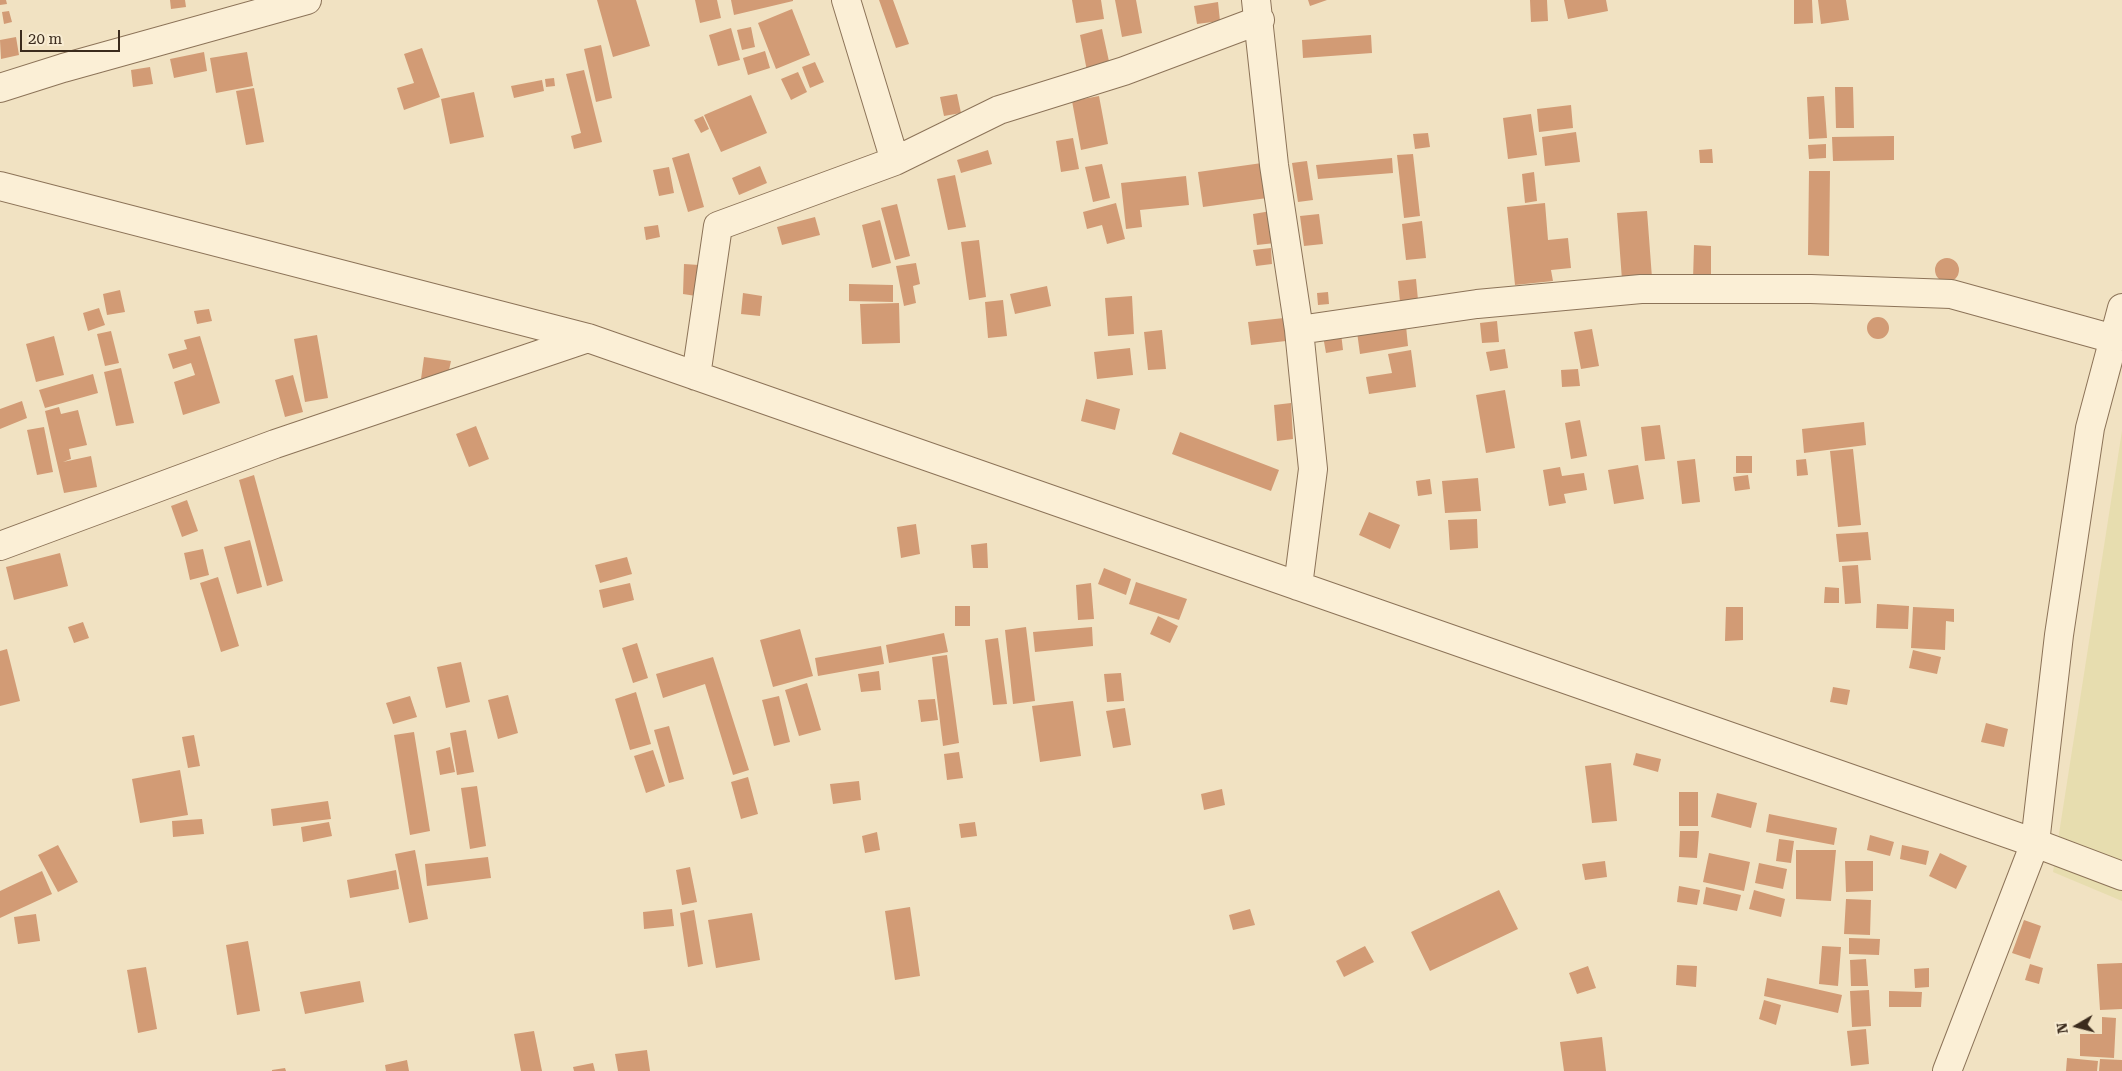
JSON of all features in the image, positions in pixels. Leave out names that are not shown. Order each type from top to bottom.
[{"type":"street","points":[[0,88],[63,68],[307,0]]},
{"type":"street","points":[[846,0],[895,161]]},
{"type":"street","points":[[696,376],[718,226],[895,161],[1000,110],[1124,71],[1258,10],[1274,165],[1299,330],[1313,469],[1298,586]]},
{"type":"street","points":[[0,186],[588,338],[2035,843],[2122,876]]},
{"type":"street","points":[[1299,330],[1477,304],[1641,289],[1811,289],[1951,294],[2114,339]]},
{"type":"street","points":[[1947,1071],[2035,843],[2059,635],[2090,428],[2122,308]]},
{"type":"street","points":[[0,546],[275,444],[588,338]]},
{"type":"shaded area","points":[[2122,431],[2122,901],[2053,872]]},
{"type":"building","points":[[0,0],[6,0],[7,4],[0,5]]},
{"type":"building","points":[[170,0],[185,0],[186,7],[171,9]]},
{"type":"building","points":[[597,0],[636,0],[650,46],[613,57]]},
{"type":"building","points":[[695,0],[717,0],[721,18],[700,23]]},
{"type":"building","points":[[731,0],[793,0],[793,1],[734,15]]},
{"type":"building","points":[[879,0],[893,0],[909,44],[896,48]]},
{"type":"building","points":[[1072,0],[1101,0],[1104,19],[1076,23]]},
{"type":"building","points":[[1115,0],[1136,0],[1142,33],[1122,37]]},
{"type":"building","points":[[1308,0],[1327,0],[1310,6]]},
{"type":"building","points":[[1530,0],[1547,0],[1548,21],[1531,22]]},
{"type":"building","points":[[1564,0],[1606,0],[1608,11],[1568,19]]},
{"type":"building","points":[[1794,0],[1812,0],[1813,23],[1794,24]]},
{"type":"building","points":[[1818,0],[1846,0],[1849,20],[1821,24]]},
{"type":"building","points":[[1218,2],[1220,21],[1197,24],[1194,6]]},
{"type":"building","points":[[792,9],[810,55],[776,69],[758,23]]},
{"type":"building","points":[[9,11],[12,22],[4,24],[2,12]]},
{"type":"building","points":[[751,27],[755,47],[742,50],[737,30]]},
{"type":"building","points":[[731,28],[740,60],[718,66],[709,35]]},
{"type":"building","points":[[1102,29],[1110,66],[1087,71],[1080,35]]},
{"type":"building","points":[[1371,35],[1372,53],[1303,58],[1302,40]]},
{"type":"building","points":[[16,37],[19,55],[1,59],[0,40]]},
{"type":"building","points":[[601,45],[612,98],[596,102],[584,49]]},
{"type":"building","points":[[422,48],[440,97],[404,110],[397,88],[414,83],[404,54]]},
{"type":"building","points":[[765,51],[770,68],[748,75],[743,58]]},
{"type":"building","points":[[204,52],[207,71],[174,78],[170,59]]},
{"type":"building","points":[[247,52],[253,86],[216,93],[210,58]]},
{"type":"building","points":[[815,62],[824,82],[810,88],[802,67]]},
{"type":"building","points":[[150,67],[153,84],[133,87],[131,70]]},
{"type":"building","points":[[584,70],[602,142],[574,149],[571,136],[581,133],[566,74]]},
{"type":"building","points":[[798,72],[807,92],[791,100],[781,79]]},
{"type":"building","points":[[554,78],[555,86],[546,87],[545,79]]},
{"type":"building","points":[[542,80],[544,91],[514,98],[511,86]]},
{"type":"building","points":[[1835,87],[1853,87],[1854,128],[1836,128]]},
{"type":"building","points":[[254,88],[264,142],[246,145],[236,91]]},
{"type":"building","points":[[474,92],[484,137],[450,144],[441,99]]},
{"type":"building","points":[[957,94],[961,113],[944,116],[940,97]]},
{"type":"building","points":[[751,95],[767,133],[721,152],[704,115]]},
{"type":"building","points":[[1099,96],[1108,144],[1081,150],[1072,101]]},
{"type":"building","points":[[1824,96],[1827,138],[1809,139],[1807,97]]},
{"type":"building","points":[[1571,105],[1573,128],[1539,132],[1537,109]]},
{"type":"building","points":[[1531,114],[1537,155],[1508,159],[1503,118]]},
{"type":"building","points":[[703,116],[709,129],[701,133],[694,120]]},
{"type":"building","points":[[1576,132],[1580,162],[1545,166],[1542,137]]},
{"type":"building","points":[[1428,133],[1430,147],[1415,149],[1413,134]]},
{"type":"building","points":[[1894,136],[1894,160],[1833,161],[1832,137]]},
{"type":"building","points":[[1073,138],[1079,169],[1061,172],[1056,141]]},
{"type":"building","points":[[1826,144],[1826,158],[1809,159],[1808,145]]},
{"type":"building","points":[[1712,149],[1713,163],[1700,163],[1699,150]]},
{"type":"building","points":[[988,150],[992,164],[961,173],[957,160]]},
{"type":"building","points":[[689,153],[704,207],[688,212],[672,158]]},
{"type":"building","points":[[1413,154],[1420,216],[1404,218],[1397,155]]},
{"type":"building","points":[[1392,158],[1393,173],[1318,179],[1316,165]]},
{"type":"building","points":[[1307,161],[1313,200],[1298,202],[1292,163]]},
{"type":"building","points":[[1262,163],[1267,198],[1203,207],[1198,172]]},
{"type":"building","points":[[1102,164],[1110,198],[1093,202],[1085,167]]},
{"type":"building","points":[[760,166],[767,183],[739,195],[732,178]]},
{"type":"building","points":[[669,167],[674,193],[659,196],[653,170]]},
{"type":"building","points":[[1809,171],[1830,171],[1829,256],[1808,255]]},
{"type":"building","points":[[1534,172],[1537,201],[1525,203],[1522,174]]},
{"type":"building","points":[[955,175],[966,227],[948,230],[937,179]]},
{"type":"building","points":[[1186,176],[1189,205],[1140,210],[1142,227],[1126,229],[1121,183]]},
{"type":"building","points":[[1116,203],[1125,239],[1107,244],[1102,225],[1087,229],[1083,212]]},
{"type":"building","points":[[1545,203],[1548,240],[1568,238],[1571,268],[1551,270],[1553,281],[1515,285],[1507,207]]},
{"type":"building","points":[[897,204],[910,256],[895,260],[881,208]]},
{"type":"building","points":[[1271,211],[1275,243],[1257,245],[1253,214]]},
{"type":"building","points":[[1647,211],[1652,278],[1622,280],[1617,213]]},
{"type":"building","points":[[1319,214],[1323,244],[1304,246],[1300,216]]},
{"type":"building","points":[[815,217],[820,235],[782,245],[777,227]]},
{"type":"building","points":[[880,220],[891,263],[872,268],[862,225]]},
{"type":"building","points":[[1422,221],[1426,258],[1406,260],[1402,224]]},
{"type":"building","points":[[658,225],[660,237],[646,240],[644,227]]},
{"type":"building","points":[[979,240],[986,297],[969,300],[961,242]]},
{"type":"building","points":[[1694,245],[1711,246],[1711,281],[1693,280]]},
{"type":"building","points":[[1271,248],[1272,264],[1256,266],[1253,250]]},
{"type":"building","points":[[1947,258],[1955,262],[1959,270],[1955,278],[1947,282],[1939,278],[1935,270],[1939,262]]},
{"type":"building","points":[[916,263],[920,284],[913,286],[916,303],[904,306],[896,266]]},
{"type":"building","points":[[684,264],[699,265],[696,296],[683,294]]},
{"type":"building","points":[[1416,279],[1418,300],[1400,302],[1398,281]]},
{"type":"building","points":[[849,284],[893,285],[893,302],[849,301]]},
{"type":"building","points":[[1047,286],[1051,306],[1015,314],[1010,294]]},
{"type":"building","points":[[120,290],[125,312],[107,315],[103,294]]},
{"type":"building","points":[[1328,292],[1329,304],[1318,305],[1317,293]]},
{"type":"building","points":[[743,293],[762,296],[760,316],[741,314]]},
{"type":"building","points":[[1132,296],[1134,334],[1108,336],[1105,298]]},
{"type":"building","points":[[1003,300],[1007,336],[988,338],[985,302]]},
{"type":"building","points":[[899,303],[900,343],[862,344],[860,304]]},
{"type":"building","points":[[99,308],[105,325],[88,331],[83,313]]},
{"type":"building","points":[[209,309],[212,321],[197,324],[194,311]]},
{"type":"building","points":[[1878,317],[1886,320],[1889,328],[1886,336],[1878,339],[1870,336],[1867,328],[1870,320]]},
{"type":"building","points":[[1284,318],[1286,341],[1251,345],[1248,322]]},
{"type":"building","points":[[1497,321],[1499,342],[1482,343],[1480,323]]},
{"type":"building","points":[[1406,326],[1408,346],[1360,354],[1357,332]]},
{"type":"building","points":[[1592,329],[1599,366],[1581,369],[1574,332]]},
{"type":"building","points":[[1162,330],[1166,369],[1148,370],[1144,332]]},
{"type":"building","points":[[111,331],[119,363],[105,366],[97,334]]},
{"type":"building","points":[[1341,333],[1343,350],[1326,353],[1323,336]]},
{"type":"building","points":[[317,335],[328,398],[305,402],[294,339]]},
{"type":"building","points":[[54,336],[64,375],[36,382],[26,344]]},
{"type":"building","points":[[200,336],[220,403],[183,415],[174,382],[195,375],[191,363],[173,369],[168,354],[187,349],[184,340]]},
{"type":"building","points":[[1130,348],[1133,375],[1097,379],[1094,352]]},
{"type":"building","points":[[1505,349],[1508,368],[1490,371],[1486,352]]},
{"type":"building","points":[[1411,350],[1416,387],[1369,394],[1366,377],[1392,373],[1388,354]]},
{"type":"building","points":[[424,357],[451,361],[446,384],[421,379]]},
{"type":"building","points":[[121,368],[134,423],[116,426],[104,372]]},
{"type":"building","points":[[1578,369],[1580,386],[1562,387],[1561,370]]},
{"type":"building","points":[[93,374],[98,393],[45,408],[39,390]]},
{"type":"building","points":[[293,375],[303,412],[285,417],[275,380]]},
{"type":"building","points":[[1505,390],[1515,448],[1486,453],[1476,395]]},
{"type":"building","points":[[1086,399],[1120,409],[1115,430],[1081,421]]},
{"type":"building","points":[[22,401],[27,418],[0,429],[0,409]]},
{"type":"building","points":[[1291,403],[1293,439],[1277,441],[1274,405]]},
{"type":"building","points":[[59,407],[61,414],[78,410],[87,445],[69,449],[71,459],[63,462],[91,456],[97,487],[64,493],[45,411]]},
{"type":"building","points":[[1580,420],[1587,456],[1571,459],[1565,423]]},
{"type":"building","points":[[1864,422],[1866,445],[1804,453],[1802,429]]},
{"type":"building","points":[[1660,425],[1665,459],[1645,461],[1641,427]]},
{"type":"building","points":[[476,426],[489,459],[469,467],[456,434]]},
{"type":"building","points":[[44,427],[53,472],[37,475],[27,430]]},
{"type":"building","points":[[1180,432],[1279,470],[1271,491],[1172,454]]},
{"type":"building","points":[[1853,449],[1861,525],[1838,527],[1830,451]]},
{"type":"building","points":[[1736,456],[1752,456],[1752,473],[1736,473]]},
{"type":"building","points":[[1695,459],[1700,502],[1682,504],[1677,461]]},
{"type":"building","points":[[1806,459],[1808,475],[1797,476],[1796,460]]},
{"type":"building","points":[[1638,465],[1644,499],[1614,504],[1608,470]]},
{"type":"building","points":[[1560,467],[1562,476],[1584,473],[1587,490],[1564,494],[1566,503],[1549,506],[1543,470]]},
{"type":"building","points":[[254,475],[283,581],[267,586],[239,480]]},
{"type":"building","points":[[1748,475],[1750,489],[1735,491],[1733,477]]},
{"type":"building","points":[[1478,478],[1481,511],[1445,513],[1442,481]]},
{"type":"building","points":[[1430,479],[1432,494],[1418,496],[1416,481]]},
{"type":"building","points":[[187,500],[198,531],[182,537],[171,506]]},
{"type":"building","points":[[1369,512],[1400,525],[1390,549],[1359,535]]},
{"type":"building","points":[[1477,519],[1478,548],[1450,550],[1448,520]]},
{"type":"building","points":[[916,524],[920,554],[901,558],[897,527]]},
{"type":"building","points":[[1868,532],[1871,560],[1839,562],[1836,534]]},
{"type":"building","points":[[250,540],[262,587],[237,594],[224,547]]},
{"type":"building","points":[[987,543],[988,568],[973,568],[971,545]]},
{"type":"building","points":[[203,549],[209,575],[190,580],[184,553]]},
{"type":"building","points":[[60,553],[68,586],[14,600],[6,567]]},
{"type":"building","points":[[627,557],[632,574],[600,583],[595,565]]},
{"type":"building","points":[[1858,565],[1861,603],[1845,604],[1842,566]]},
{"type":"building","points":[[1104,568],[1131,579],[1126,595],[1098,584]]},
{"type":"building","points":[[218,577],[239,646],[221,652],[200,583]]},
{"type":"building","points":[[1136,582],[1187,599],[1179,620],[1129,604]]},
{"type":"building","points":[[630,583],[634,600],[603,608],[599,590]]},
{"type":"building","points":[[1091,583],[1094,619],[1078,620],[1076,585]]},
{"type":"building","points":[[1825,587],[1839,588],[1839,603],[1824,603]]},
{"type":"building","points":[[1877,604],[1909,606],[1908,629],[1876,628]]},
{"type":"building","points":[[955,606],[970,606],[970,626],[955,626]]},
{"type":"building","points":[[1726,607],[1743,607],[1743,640],[1725,641]]},
{"type":"building","points":[[1913,607],[1954,609],[1954,622],[1946,621],[1945,650],[1911,648]]},
{"type":"building","points":[[1158,616],[1178,626],[1170,643],[1150,634]]},
{"type":"building","points":[[83,622],[89,638],[74,643],[68,627]]},
{"type":"building","points":[[1026,627],[1035,701],[1013,704],[1005,630]]},
{"type":"building","points":[[1092,627],[1093,646],[1035,652],[1033,632]]},
{"type":"building","points":[[800,629],[813,676],[773,687],[760,640]]},
{"type":"building","points":[[944,633],[948,652],[889,663],[886,645]]},
{"type":"building","points":[[998,638],[1007,704],[993,705],[985,640]]},
{"type":"building","points":[[637,643],[648,678],[633,683],[622,648]]},
{"type":"building","points":[[881,646],[884,664],[818,676],[815,658]]},
{"type":"building","points":[[7,649],[20,701],[0,706],[0,651]]},
{"type":"building","points":[[1913,650],[1941,657],[1937,674],[1909,668]]},
{"type":"building","points":[[947,655],[959,743],[943,746],[932,657]]},
{"type":"building","points":[[713,657],[749,770],[733,775],[705,684],[663,698],[656,674]]},
{"type":"building","points":[[461,662],[470,702],[446,708],[437,667]]},
{"type":"building","points":[[879,671],[881,690],[861,692],[858,674]]},
{"type":"building","points":[[1121,673],[1124,701],[1107,702],[1104,674]]},
{"type":"building","points":[[807,683],[821,730],[799,736],[785,690]]},
{"type":"building","points":[[1833,687],[1850,690],[1847,705],[1830,702]]},
{"type":"building","points":[[636,692],[651,744],[630,750],[615,699]]},
{"type":"building","points":[[508,695],[518,733],[498,739],[488,700]]},
{"type":"building","points":[[410,696],[417,717],[393,724],[386,703]]},
{"type":"building","points":[[779,696],[790,742],[774,746],[762,700]]},
{"type":"building","points":[[935,699],[938,720],[921,722],[918,700]]},
{"type":"building","points":[[1073,701],[1081,756],[1040,762],[1032,706]]},
{"type":"building","points":[[1125,708],[1131,745],[1113,748],[1106,711]]},
{"type":"building","points":[[1986,723],[2008,729],[2004,747],[1981,742]]},
{"type":"building","points":[[669,726],[684,779],[669,783],[654,730]]},
{"type":"building","points":[[466,730],[474,772],[457,775],[450,733]]},
{"type":"building","points":[[414,732],[430,831],[410,835],[394,735]]},
{"type":"building","points":[[194,735],[200,766],[188,768],[182,737]]},
{"type":"building","points":[[450,747],[455,772],[440,775],[436,751]]},
{"type":"building","points":[[653,750],[665,786],[646,793],[634,756]]},
{"type":"building","points":[[959,752],[963,778],[947,780],[944,754]]},
{"type":"building","points":[[1636,753],[1661,759],[1658,772],[1633,765]]},
{"type":"building","points":[[1611,763],[1617,821],[1592,823],[1585,766]]},
{"type":"building","points":[[180,770],[188,815],[140,823],[132,779]]},
{"type":"building","points":[[748,777],[758,814],[741,819],[731,782]]},
{"type":"building","points":[[859,781],[861,800],[833,804],[830,784]]},
{"type":"building","points":[[477,786],[486,846],[470,849],[461,788]]},
{"type":"building","points":[[1222,789],[1225,805],[1204,810],[1201,794]]},
{"type":"building","points":[[1679,792],[1698,792],[1698,826],[1679,826]]},
{"type":"building","points":[[1717,793],[1757,803],[1751,828],[1711,817]]},
{"type":"building","points":[[328,801],[331,819],[273,826],[271,809]]},
{"type":"building","points":[[1769,814],[1837,828],[1834,845],[1766,832]]},
{"type":"building","points":[[202,819],[204,834],[173,837],[172,821]]},
{"type":"building","points":[[329,822],[332,836],[303,842],[301,827]]},
{"type":"building","points":[[975,822],[977,836],[961,838],[959,824]]},
{"type":"building","points":[[1680,831],[1699,831],[1697,858],[1679,857]]},
{"type":"building","points":[[877,832],[880,850],[865,853],[862,836]]},
{"type":"building","points":[[1870,835],[1894,842],[1890,856],[1867,850]]},
{"type":"building","points":[[1779,839],[1794,841],[1791,863],[1776,861]]},
{"type":"building","points":[[58,845],[78,882],[58,892],[38,855]]},
{"type":"building","points":[[1902,845],[1929,851],[1926,865],[1900,859]]},
{"type":"building","points":[[415,850],[428,919],[409,923],[395,854]]},
{"type":"building","points":[[1796,850],[1836,850],[1831,901],[1796,899]]},
{"type":"building","points":[[1709,853],[1750,862],[1744,891],[1703,882]]},
{"type":"building","points":[[1940,853],[1967,866],[1956,889],[1929,876]]},
{"type":"building","points":[[488,857],[491,878],[427,886],[425,864]]},
{"type":"building","points":[[1605,861],[1607,877],[1585,880],[1582,864]]},
{"type":"building","points":[[1845,861],[1873,861],[1873,891],[1846,892]]},
{"type":"building","points":[[1759,863],[1787,869],[1783,889],[1755,883]]},
{"type":"building","points":[[690,867],[697,902],[682,905],[676,870]]},
{"type":"building","points":[[396,870],[399,889],[350,898],[347,880]]},
{"type":"building","points":[[42,871],[52,894],[0,918],[0,891]]},
{"type":"building","points":[[1679,886],[1700,890],[1697,905],[1677,902]]},
{"type":"building","points":[[1706,887],[1741,895],[1737,911],[1703,904]]},
{"type":"building","points":[[1499,890],[1518,929],[1430,971],[1411,932]]},
{"type":"building","points":[[1754,890],[1785,899],[1781,917],[1749,909]]},
{"type":"building","points":[[1846,899],[1871,900],[1870,935],[1844,934]]},
{"type":"building","points":[[910,907],[920,976],[895,980],[885,911]]},
{"type":"building","points":[[672,909],[674,926],[644,929],[643,912]]},
{"type":"building","points":[[1250,909],[1255,925],[1233,930],[1229,915]]},
{"type":"building","points":[[694,910],[703,964],[688,967],[680,913]]},
{"type":"building","points":[[752,913],[760,960],[716,968],[708,920]]},
{"type":"building","points":[[36,914],[40,941],[18,944],[14,917]]},
{"type":"building","points":[[2024,920],[2041,926],[2030,959],[2012,953]]},
{"type":"building","points":[[1849,938],[1880,939],[1879,955],[1849,954]]},
{"type":"building","points":[[248,941],[260,1011],[237,1015],[226,945]]},
{"type":"building","points":[[1365,946],[1374,962],[1344,977],[1336,961]]},
{"type":"building","points":[[1822,946],[1841,947],[1838,986],[1819,984]]},
{"type":"building","points":[[1866,959],[1868,986],[1851,986],[1850,960]]},
{"type":"building","points":[[2122,963],[2122,1009],[2100,1010],[2097,964]]},
{"type":"building","points":[[2030,964],[2043,968],[2039,984],[2025,980]]},
{"type":"building","points":[[1677,965],[1697,966],[1696,987],[1676,985]]},
{"type":"building","points":[[1588,966],[1596,988],[1577,994],[1569,973]]},
{"type":"building","points":[[146,967],[157,1029],[138,1033],[127,970]]},
{"type":"building","points":[[1929,968],[1929,987],[1915,988],[1914,969]]},
{"type":"building","points":[[1767,978],[1842,995],[1838,1013],[1764,996]]},
{"type":"building","points":[[360,981],[364,1002],[305,1014],[300,992]]},
{"type":"building","points":[[1869,990],[1871,1026],[1852,1027],[1850,991]]},
{"type":"building","points":[[1889,991],[1922,992],[1921,1007],[1889,1007]]},
{"type":"building","points":[[1764,1000],[1781,1005],[1776,1025],[1759,1019]]},
{"type":"building","points":[[2102,1017],[2116,1018],[2114,1058],[2080,1056],[2080,1034],[2102,1034]]},
{"type":"building","points":[[1866,1029],[1869,1064],[1851,1066],[1847,1031]]},
{"type":"building","points":[[534,1031],[542,1071],[521,1071],[514,1034]]},
{"type":"building","points":[[1602,1037],[1606,1071],[1564,1071],[1560,1042]]},
{"type":"building","points":[[647,1050],[650,1071],[618,1071],[615,1054]]},
{"type":"building","points":[[2067,1058],[2098,1061],[2097,1071],[2066,1071]]},
{"type":"building","points":[[2100,1059],[2122,1060],[2122,1071],[2099,1071]]},
{"type":"building","points":[[407,1060],[409,1071],[386,1071],[385,1065]]},
{"type":"building","points":[[593,1063],[595,1071],[574,1071],[573,1067]]},
{"type":"building","points":[[285,1068],[286,1071],[272,1071],[272,1070]]}]
